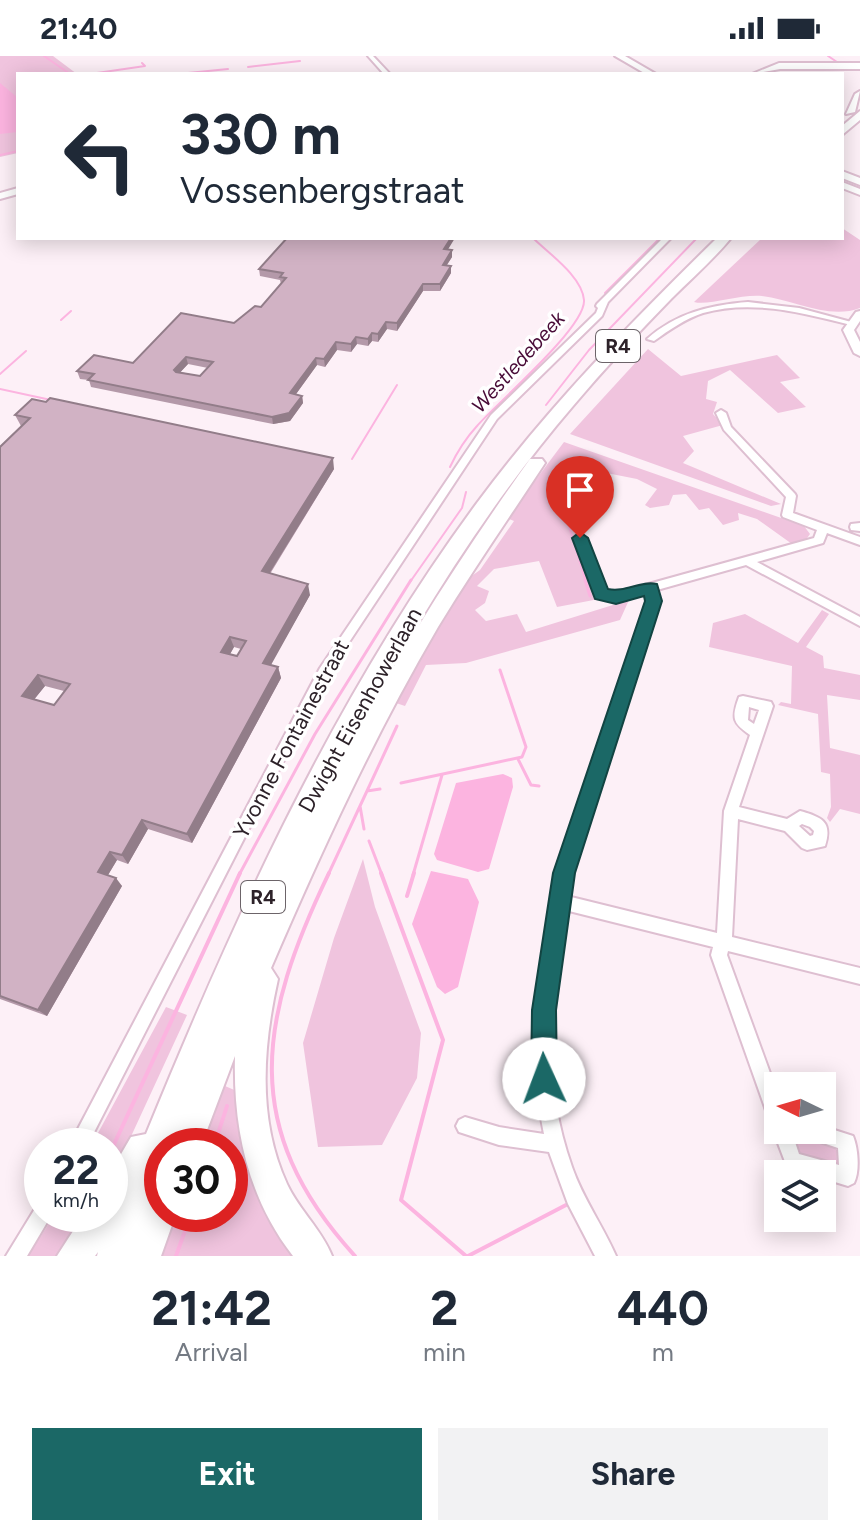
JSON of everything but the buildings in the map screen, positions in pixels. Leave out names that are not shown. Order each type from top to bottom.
[{"type":"highway","points":[[762,72],[779,66],[860,66]]},
{"type":"highway","points":[[768,72],[779,68],[813,68],[827,72]]},
{"type":"highway","points":[[851,115],[860,94]]},
{"type":"highway","points":[[851,115],[860,102]]},
{"type":"highway","points":[[679,282],[711,240]]},
{"type":"highway","name":"Dwight Eisenhowerlaan","points":[[114,1256],[178,1089],[244,936],[308,800],[435,577],[484,506],[558,412],[722,240]]},
{"type":"highway","name":"Dwight Eisenhowerlaan","points":[[192,1128],[280,916],[387,694],[476,546],[584,401],[735,240]]},
{"type":"highway","points":[[280,916],[252,1033],[250,1109],[266,1175],[301,1241],[315,1256]]},
{"type":"highway","points":[[128,1174],[178,1089]]},
{"type":"highway","points":[[74,1256],[92,1232]]},
{"type":"highway","points":[[144,1256],[153,1232]]},
{"type":"main road","points":[[616,56],[643,72]]},
{"type":"main road","points":[[616,56],[648,72]]},
{"type":"street","points":[[370,56],[385,72]]},
{"type":"street","points":[[849,174],[860,192]]},
{"type":"street","name":"Yvonne Fontainestraat","points":[[87,1128],[324,671],[494,417],[665,240]]},
{"type":"street","points":[[651,339],[691,313],[737,303],[772,305],[856,318],[848,330],[860,353]]},
{"type":"street","points":[[721,413],[727,428],[791,496],[787,515],[860,541]]},
{"type":"street","points":[[580,538],[601,594],[616,597],[819,540],[823,528]]},
{"type":"street","points":[[747,561],[860,622]]},
{"type":"street","points":[[606,1256],[580,1214],[552,1144],[542,1058],[544,1010],[558,901],[653,601],[651,588]]},
{"type":"street","points":[[757,733],[731,811],[721,963],[764,1081]]},
{"type":"street","points":[[731,811],[789,826]]},
{"type":"street","points":[[558,901],[860,976]]},
{"type":"street","points":[[465,1126],[499,1136],[552,1144]]},
{"type":"street","points":[[787,1144],[793,1161],[848,1177],[847,1142],[836,1139]]},
{"type":"street","points":[[16,1256],[31,1232]]},
{"type":"shaded area","points":[[0,56],[53,56],[74,72],[16,72],[16,153],[0,157]]},
{"type":"shaded area","points":[[0,83],[16,96],[16,132],[0,134]]},
{"type":"shaded area","points":[[844,229],[860,240],[860,308],[824,311],[762,296],[694,302],[760,240],[844,240]]},
{"type":"shaded area","points":[[648,349],[681,376],[777,355],[800,378],[780,382],[806,407],[778,413],[730,370],[708,381],[706,399],[717,402],[713,414],[723,425],[683,436],[694,451],[683,463],[781,504],[771,506],[570,434]]},
{"type":"shaded area","points":[[564,442],[804,526],[810,534],[805,541],[792,544],[757,519],[738,513],[739,520],[723,525],[709,508],[699,510],[686,494],[673,495],[669,505],[650,508],[645,505],[657,489],[637,479],[576,467],[553,474],[599,599],[557,607],[539,561],[494,569],[477,586],[489,591],[485,603],[475,610],[486,621],[517,614],[526,632],[629,600],[620,620],[466,663],[426,665],[405,706],[396,703],[466,580],[480,570],[514,521],[507,518]]},
{"type":"shaded area","points":[[822,610],[829,614],[806,647],[823,656],[824,668],[860,675],[860,700],[827,695],[830,748],[860,755],[860,814],[840,809],[830,822],[827,818],[831,807],[830,774],[821,772],[818,714],[778,705],[781,702],[791,704],[792,666],[709,647],[713,623],[745,614],[798,643]]},
{"type":"shaded area","points":[[503,774],[512,778],[513,787],[489,869],[478,872],[437,860],[434,854],[456,783]]},
{"type":"shaded area","points":[[363,859],[375,907],[421,1033],[417,1078],[382,1145],[318,1147],[303,1043],[334,938]]},
{"type":"shaded area","points":[[431,871],[468,879],[479,902],[458,987],[445,994],[437,987],[412,924]]},
{"type":"shaded area","points":[[166,1007],[187,1015],[128,1143],[128,1128],[101,1128]]},
{"type":"shaded area","points":[[225,1086],[239,1092],[304,1256],[161,1256],[170,1232],[248,1232],[248,1128],[209,1128]]},
{"type":"shaded area","points":[[793,1144],[829,1144],[841,1157],[838,1164],[836,1160],[800,1156]]},
{"type":"shaded area","points":[[43,1232],[101,1232],[104,1236],[96,1256],[28,1256]]},
{"type":"waterway","points":[[44,56],[67,72]]},
{"type":"waterway","points":[[828,56],[837,62]]},
{"type":"waterway","points":[[248,67],[300,61]]},
{"type":"waterway","points":[[104,72],[145,66],[142,63]]},
{"type":"waterway","points":[[198,72],[228,69]]},
{"type":"waterway","points":[[0,155],[16,151]]},
{"type":"waterway","name":"Westledebeek","points":[[450,467],[473,431],[557,345],[581,312],[584,300],[577,282],[535,240]]},
{"type":"waterway","points":[[605,293],[658,240]]},
{"type":"waterway","name":"Westledebeek","points":[[546,405],[589,350],[695,240]]},
{"type":"waterway","points":[[61,320],[71,311]]},
{"type":"waterway","points":[[0,374],[26,351]]},
{"type":"waterway","points":[[352,459],[397,385]]},
{"type":"waterway","points":[[0,389],[51,400]]},
{"type":"waterway","points":[[410,582],[462,508],[466,492]]},
{"type":"waterway","points":[[555,495],[567,520],[586,582]]},
{"type":"waterway","points":[[240,874],[315,734],[411,580]]},
{"type":"waterway","points":[[585,580],[590,596]]},
{"type":"waterway","points":[[401,783],[522,757],[526,747],[500,670]]},
{"type":"waterway","points":[[367,791],[397,726]]},
{"type":"waterway","points":[[518,759],[531,785],[539,786]]},
{"type":"waterway","points":[[413,875],[442,775]]},
{"type":"waterway","points":[[367,791],[380,789]]},
{"type":"waterway","points":[[360,806],[367,791]]},
{"type":"waterway","points":[[328,875],[360,806]]},
{"type":"waterway","points":[[360,806],[364,829]]},
{"type":"waterway","points":[[369,841],[382,875]]},
{"type":"waterway","points":[[329,873],[287,976],[276,1024],[272,1071],[277,1117],[292,1163],[317,1209],[355,1256]]},
{"type":"waterway","points":[[381,873],[443,1040],[401,1200],[466,1256]]},
{"type":"waterway","points":[[407,896],[414,873]]},
{"type":"waterway","points":[[122,1128],[240,874]]},
{"type":"waterway","points":[[220,1128],[227,1106]]},
{"type":"waterway","points":[[468,1256],[566,1205]]},
{"type":"waterway","points":[[176,1256],[185,1232]]},
{"type":"route","points":[[544,1079],[544,1010],[564,873],[654,594],[651,588],[616,597],[601,594],[580,538]]}]
